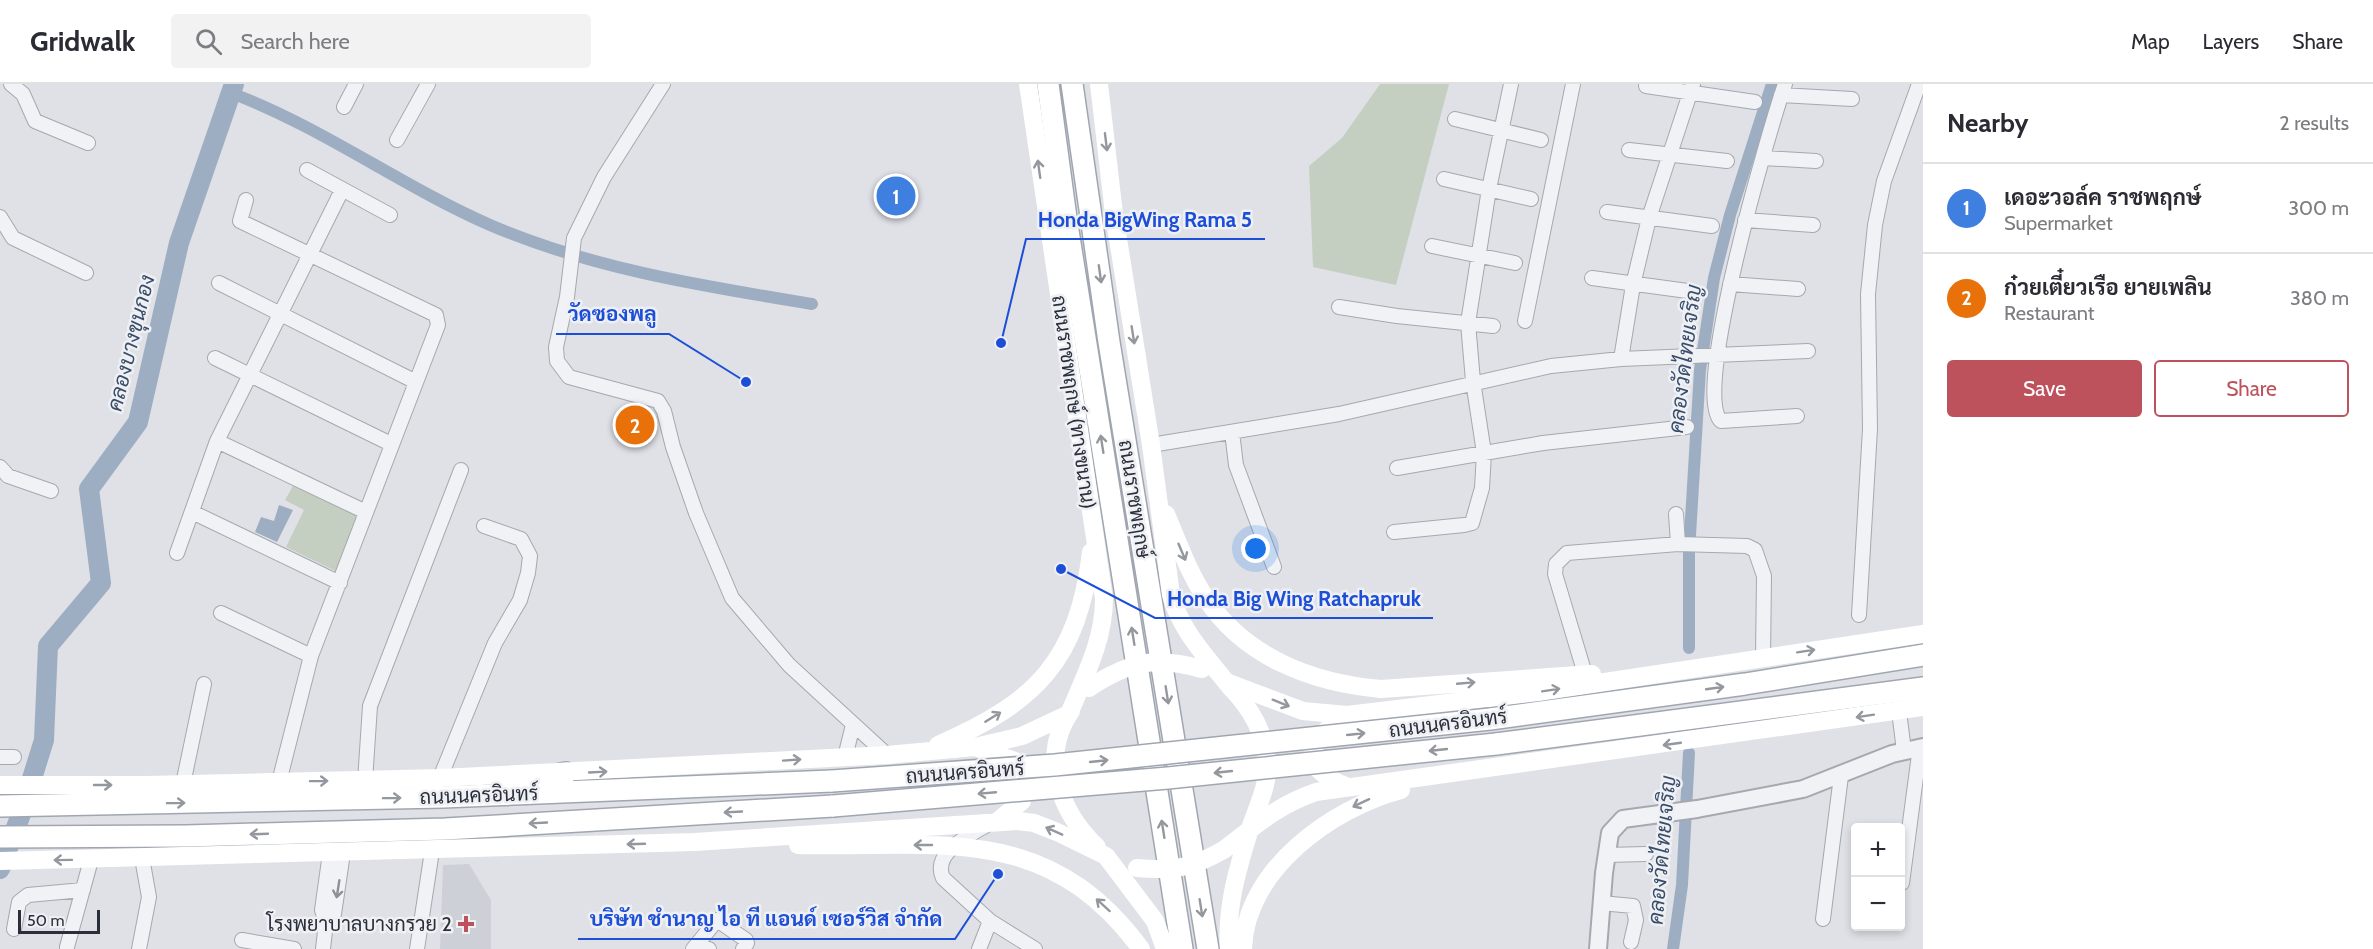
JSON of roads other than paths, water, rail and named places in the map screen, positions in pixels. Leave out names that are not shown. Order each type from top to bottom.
[{"type":"main road","name":"ถนนราชพฤกษ์ (ทางขนาน)","points":[[1028,84],[1093,538],[1102,577],[1104,620],[1096,650],[1069,714]]},
{"type":"main road","name":"ถนนราชพฤกษ์","points":[[1048,84],[1068,230],[1182,949]]},
{"type":"main road","name":"ถนนราชพฤกษ์","points":[[1072,84],[1109,342],[1208,949]]},
{"type":"main road","points":[[1099,84],[1114,214],[1159,499],[1167,574],[1175,612],[1226,682],[1245,702],[1259,726],[1266,752],[1266,780],[1249,830],[1229,906],[1229,949]]},
{"type":"main road","points":[[1159,499],[1192,576],[1206,598],[1231,627],[1262,654],[1311,676],[1351,686],[1381,689],[1585,674],[1676,670]]},
{"type":"main road","points":[[921,752],[954,738],[1003,711],[1031,692],[1052,669],[1073,631],[1086,592],[1093,538]]},
{"type":"main road","name":"ถนนนครอินทร์","points":[[1226,682],[1303,711],[1324,715],[1347,715],[1538,692],[1923,634]]},
{"type":"main road","name":"ถนนนครอินทร์","points":[[3,806],[34,807],[442,788],[832,781],[1055,765],[1490,719],[1745,684],[1923,655]]},
{"type":"main road","points":[[1165,949],[1155,921],[1106,856],[1084,835],[1071,817],[1061,798],[1056,775],[1057,744],[1069,714],[1089,688],[1116,670],[1148,661],[1176,662],[1202,669],[1226,682]]},
{"type":"main road","name":"ถนนนครอินทร์","points":[[0,837],[445,829],[833,806],[1168,778],[1496,744],[1923,688]]},
{"type":"main road","points":[[8,861],[695,842],[995,821],[1034,823],[1137,868],[1169,871],[1201,863],[1225,849],[1269,813],[1291,800],[1316,792],[1923,707]]},
{"type":"main road","name":"ถนนนครอินทร์","points":[[566,773],[887,755],[975,747],[1022,736],[1069,714]]},
{"type":"main road","points":[[1347,715],[1317,739],[1312,751],[1314,764],[1327,779],[1350,787]]},
{"type":"main road","points":[[975,747],[1015,761],[1025,782],[1022,801],[995,821]]},
{"type":"main road","points":[[442,788],[566,773]]},
{"type":"main road","points":[[1243,949],[1250,913],[1261,892],[1276,869],[1308,836],[1342,812],[1374,797],[1457,774]]},
{"type":"main road","name":"ถนนนครอินทร์","points":[[8,785],[365,781],[442,788]]},
{"type":"main road","points":[[695,842],[824,846],[956,845],[1011,854],[1039,863],[1074,882],[1103,904],[1141,949]]},
{"type":"street","points":[[11,84],[23,94],[35,121],[88,143]]},
{"type":"street","points":[[344,107],[356,84]]},
{"type":"street","points":[[397,140],[428,84]]},
{"type":"street","points":[[663,84],[604,177],[574,239],[556,347],[557,361],[569,377],[604,389],[658,401],[664,411],[673,447],[696,513],[732,598],[789,665],[887,755]]},
{"type":"street","points":[[1394,532],[1472,523],[1482,488],[1484,453],[1473,381],[1468,322],[1481,254],[1489,189],[1511,84]]},
{"type":"street","points":[[1525,321],[1573,84]]},
{"type":"street","points":[[1859,615],[1870,429],[1869,294],[1875,225],[1884,182],[1919,84]]},
{"type":"street","points":[[1646,86],[1692,88],[1755,102]]},
{"type":"street","points":[[1621,358],[1633,285],[1649,218],[1692,88]]},
{"type":"street","points":[[1797,416],[1721,421],[1716,414],[1714,356],[1745,220],[1783,90],[1852,99]]},
{"type":"street","points":[[1455,119],[1541,140]]},
{"type":"street","points":[[1629,150],[1727,161]]},
{"type":"street","points":[[1763,158],[1816,161]]},
{"type":"street","points":[[307,170],[390,214]]},
{"type":"street","points":[[1444,179],[1531,199]]},
{"type":"street","points":[[177,553],[217,441],[342,190]]},
{"type":"street","points":[[246,200],[240,221],[310,252],[436,315],[438,325],[311,656],[279,782]]},
{"type":"street","points":[[1607,212],[1712,226]]},
{"type":"street","points":[[0,217],[13,238],[86,273]]},
{"type":"street","points":[[1745,220],[1813,225]]},
{"type":"street","points":[[1432,246],[1481,254],[1515,264]]},
{"type":"street","points":[[1592,278],[1695,292]]},
{"type":"street","points":[[219,283],[416,382]]},
{"type":"street","points":[[1730,285],[1798,289]]},
{"type":"street","points":[[1339,307],[1397,316],[1493,326]]},
{"type":"street","points":[[1151,445],[1339,414],[1473,381],[1551,366],[1621,358],[1808,351]]},
{"type":"street","points":[[215,358],[391,444]]},
{"type":"street","points":[[1397,468],[1638,430],[1687,427]]},
{"type":"street","points":[[1232,432],[1236,465],[1274,567]]},
{"type":"street","points":[[217,441],[366,512]]},
{"type":"street","points":[[0,467],[8,476],[51,491]]},
{"type":"street","points":[[365,781],[370,706],[461,470]]},
{"type":"street","points":[[192,512],[340,583]]},
{"type":"street","points":[[1676,514],[1681,544]]},
{"type":"street","points":[[442,788],[495,643],[520,600],[528,573],[530,556],[521,538],[484,526]]},
{"type":"street","points":[[1585,674],[1555,574],[1556,564],[1567,553],[1681,544],[1747,546],[1755,550],[1764,576],[1763,658]]},
{"type":"street","points":[[221,613],[311,656]]},
{"type":"street","points":[[183,784],[204,684]]},
{"type":"street","points":[[1899,711],[1916,748],[1903,877]]},
{"type":"street","points":[[844,757],[853,725]]},
{"type":"street","points":[[1598,949],[1610,833],[1623,819],[1697,809],[1803,789],[1916,748]]},
{"type":"street","points":[[1824,919],[1841,776]]},
{"type":"street","points":[[995,821],[956,845],[940,860],[939,870],[943,878],[990,921],[1035,949]]},
{"type":"street","points":[[417,949],[432,851]]},
{"type":"street","points":[[323,949],[326,922],[334,914],[337,853]]},
{"type":"street","points":[[1606,855],[1646,854]]},
{"type":"street","points":[[140,949],[149,897],[142,858]]},
{"type":"street","points":[[68,947],[91,860]]},
{"type":"street","points":[[14,929],[19,902],[28,895],[83,890]]},
{"type":"street","points":[[1601,903],[1633,906],[1636,920],[1631,942]]},
{"type":"street","points":[[693,949],[717,920],[746,940],[747,943],[742,949]]},
{"type":"street","points":[[979,949],[990,921]]},
{"type":"street","points":[[242,940],[294,949]]},
{"type":"street","points":[[693,949],[709,949]]},
{"type":"water","points":[[279,505],[293,510],[277,542],[255,532],[261,517],[274,521]]},
{"type":"waterway","name":"คลองบางขุนกอง","points":[[0,869],[20,817],[44,740],[48,646],[101,583],[89,489],[138,422],[179,243],[234,84]]},
{"type":"waterway","name":"คลองวัดไทยเจริญ","points":[[1689,648],[1689,552],[1700,370],[1714,278],[1730,215],[1772,84]]},
{"type":"waterway","points":[[231,93],[297,122],[457,210],[529,240],[608,265],[689,283],[812,304]]},
{"type":"waterway","name":"คลองวัดไทยเจริญ","points":[[1673,949],[1682,885],[1689,753]]},
{"type":"place","name":"เดอะวอล์ค ราชพฤกษ์","points":[[896,196]]},
{"type":"place","name":"Honda BigWing Rama 5","points":[[1001,343]]},
{"type":"place","name":"วัดซองพลู","points":[[746,382]]},
{"type":"place","name":"ก๋วยเตี๋ยวเรือ ยายเพลิน","points":[[635,425]]},
{"type":"place","name":"Honda Big Wing Ratchapruk","points":[[1061,569]]},
{"type":"place","name":"บริษัท ชำนาญ ไอ ที แอนด์ เซอร์วิส จำกัด","points":[[998,874]]},
{"type":"place","name":"โรงพยาบาลบางกรวย 2","points":[[466,924]]}]
